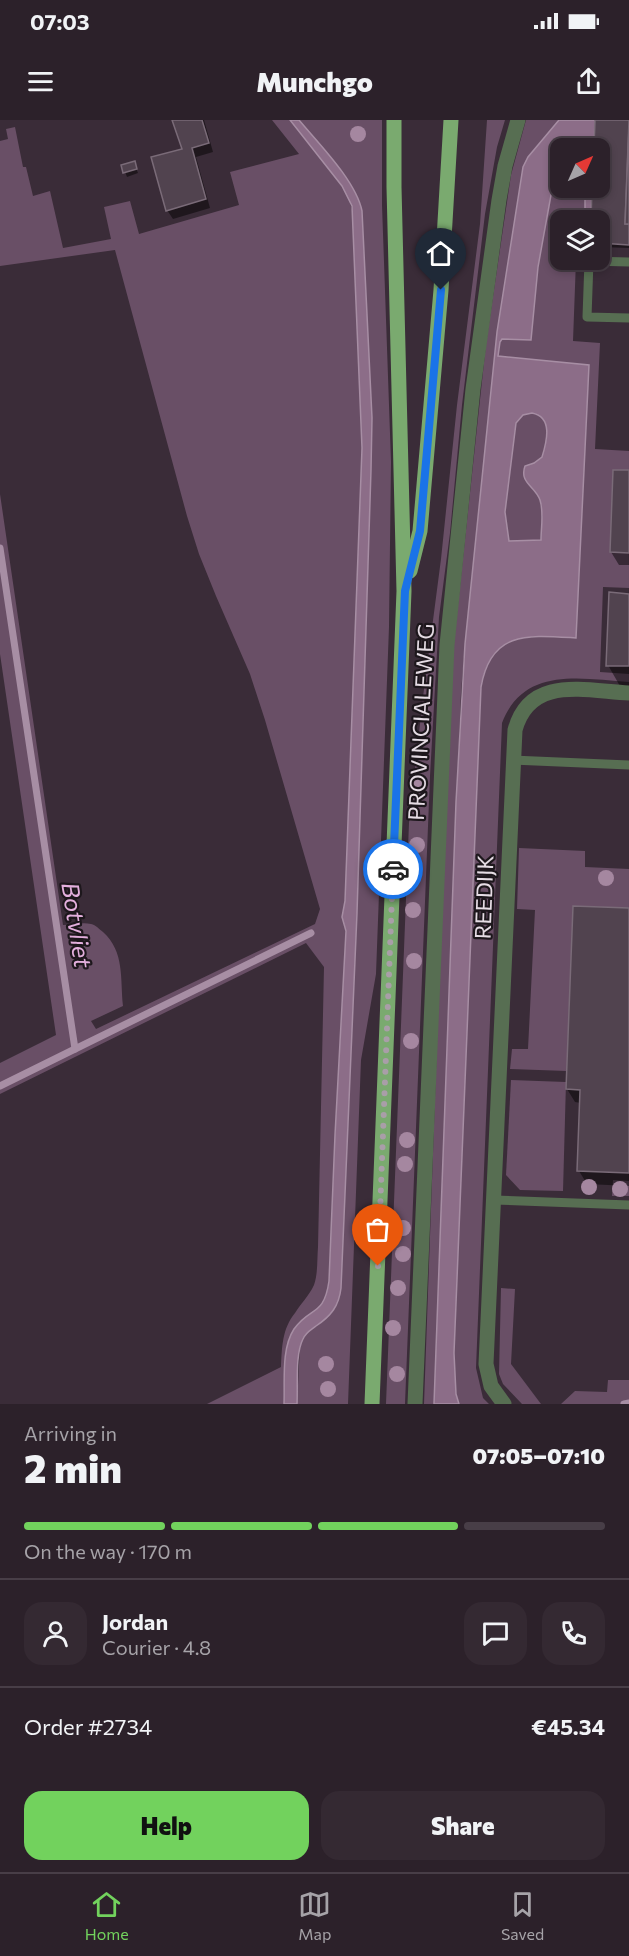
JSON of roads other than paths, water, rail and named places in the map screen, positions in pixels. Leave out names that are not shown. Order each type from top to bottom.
[{"type":"main road","name":"PROVINCIALEWEG","points":[[372,1404],[405,591],[394,120]]},
{"type":"main road","name":"PROVINCIALEWEG","points":[[405,591],[420,531],[441,290],[451,120]]},
{"type":"street","name":"PROVINCIALEWEG","points":[[415,1404],[447,645],[472,389],[499,200],[505,166],[518,120]]},
{"type":"street","name":"REEDIJK","points":[[504,1404],[491,1386],[486,1364],[515,730],[520,714],[529,702],[541,694],[567,690],[629,693]]},
{"type":"lane","points":[[629,262],[589,261],[587,317],[629,318]]},
{"type":"lane","points":[[512,760],[629,765]]},
{"type":"lane","points":[[494,1200],[629,1205]]},
{"type":"waterway","name":"Botvliet","points":[[0,548],[75,1049],[311,933]]},
{"type":"waterway","points":[[0,1086],[75,1049]]},
{"type":"waterway","points":[[624,1404],[629,1403]]}]
